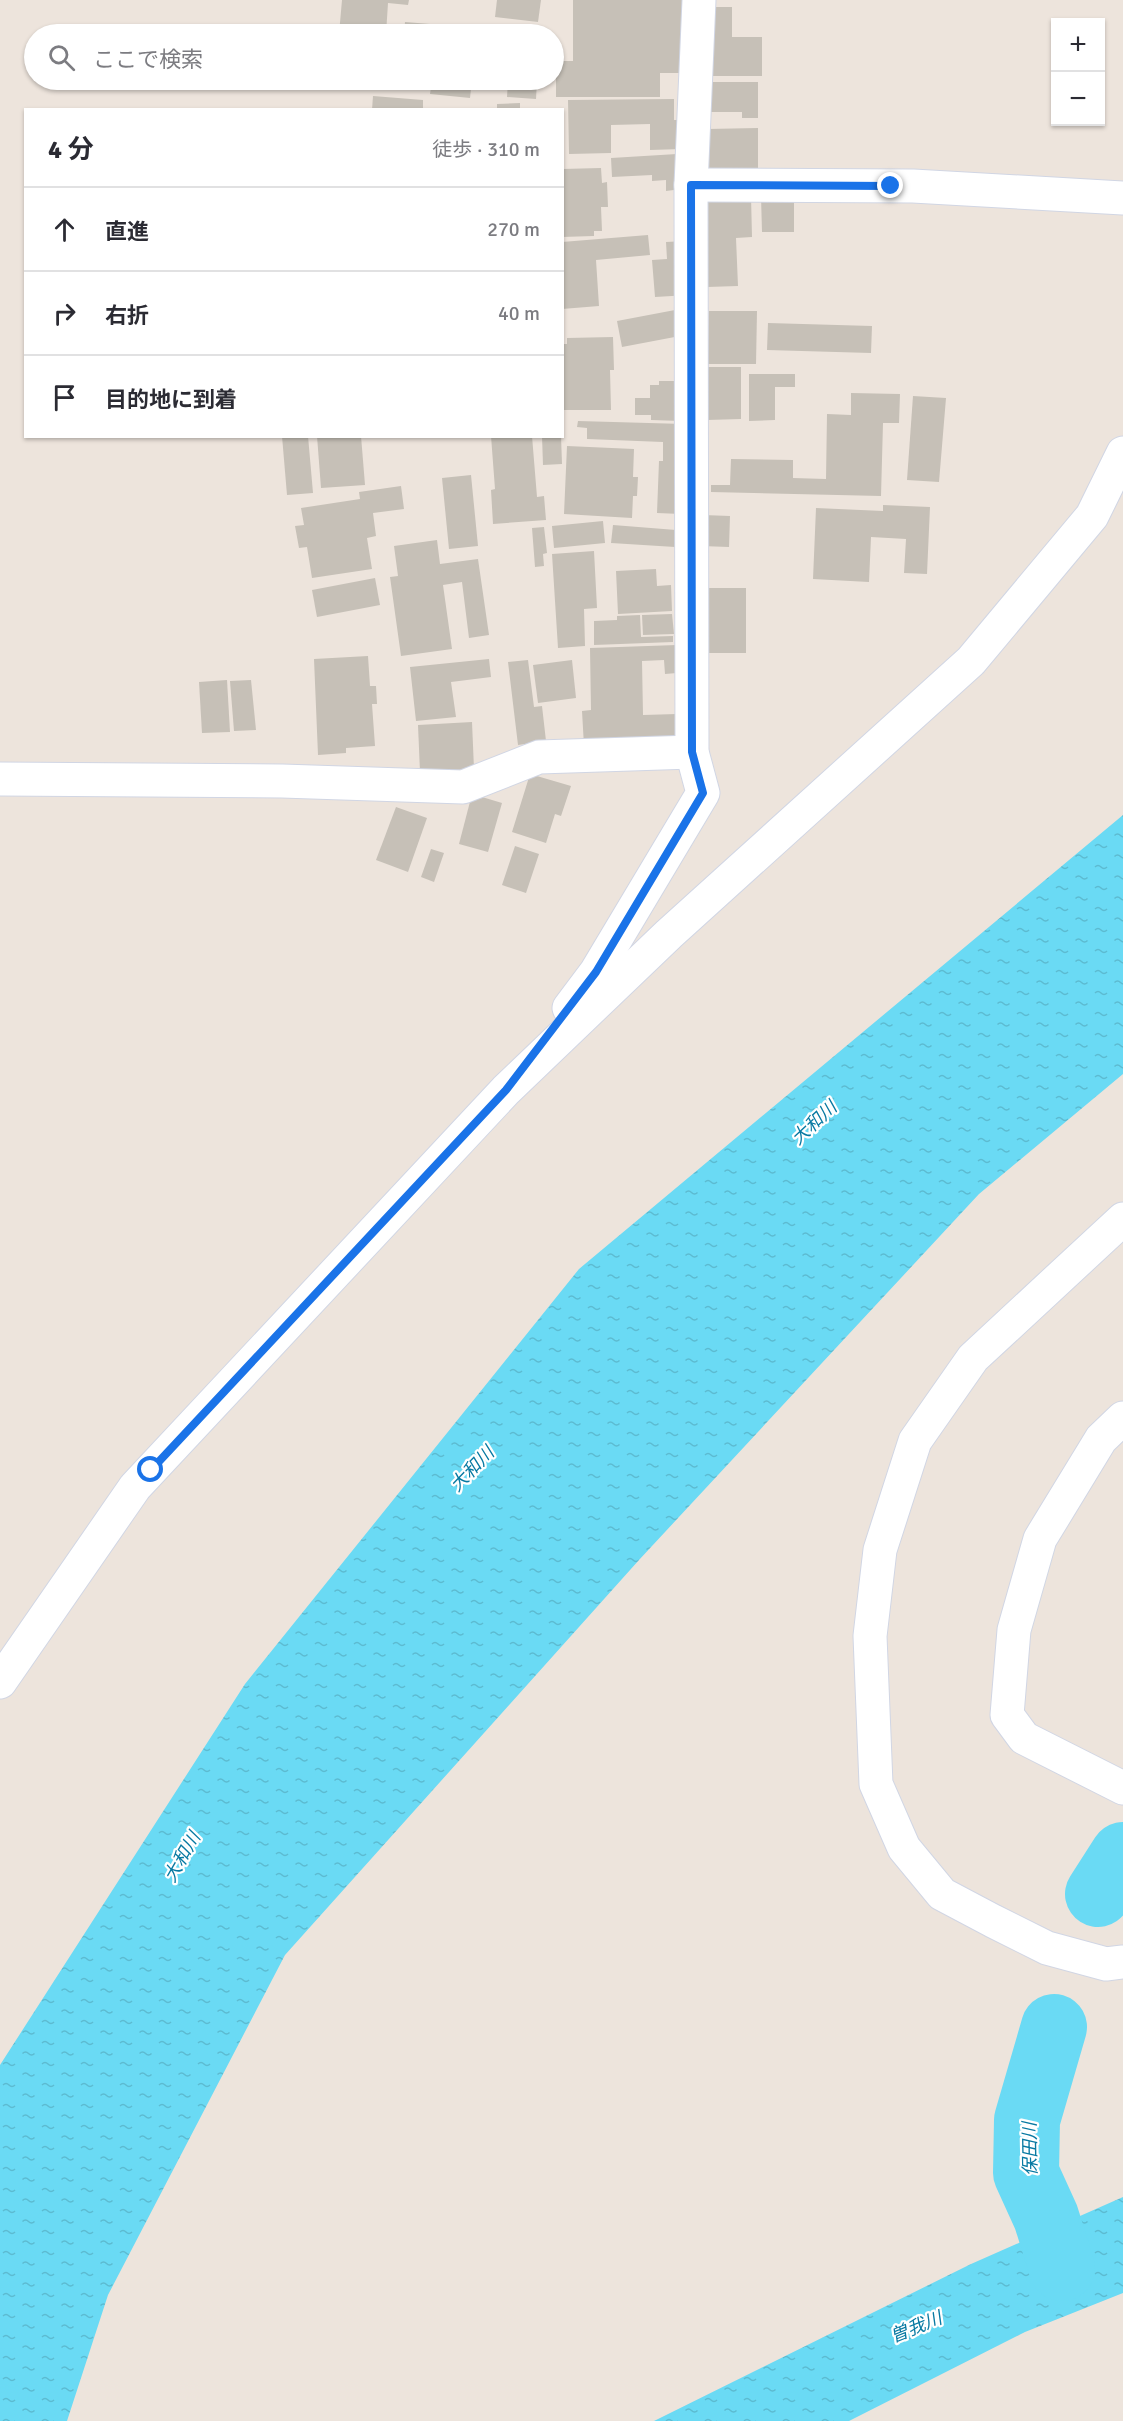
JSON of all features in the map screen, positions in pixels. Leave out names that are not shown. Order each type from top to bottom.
[{"type":"street","points":[[506,1090],[596,972],[703,793],[692,752],[691,185],[699,0]]},
{"type":"street","points":[[691,185],[914,186],[1123,198]]},
{"type":"street","points":[[0,1682],[135,1487],[506,1090],[669,934],[971,661],[1092,516],[1123,453]]},
{"type":"street","points":[[0,779],[282,782],[463,787],[540,757],[692,752]]},
{"type":"street","points":[[1123,1219],[973,1358],[915,1442],[880,1550],[870,1636],[876,1784],[904,1848],[942,1894],[1047,1948],[1106,1964],[1123,1962]]},
{"type":"street","points":[[1123,1418],[1101,1440],[1040,1539],[1014,1630],[1006,1715],[1024,1738],[1123,1788]]},
{"type":"water","name":"大和川","points":[[1123,815],[1123,1074],[979,1194],[639,1560],[285,1955],[108,2295],[67,2421],[0,2421],[0,2065],[245,1684],[579,1269]]},
{"type":"water","name":"曽我川","points":[[1123,2197],[1123,2293],[1025,2332],[849,2421],[654,2421],[971,2264]]},
{"type":"building","points":[[342,0],[409,0],[408,5],[388,3],[387,24],[340,24]]},
{"type":"building","points":[[497,0],[541,0],[538,22],[495,17]]},
{"type":"building","points":[[573,0],[683,0],[683,73],[660,73],[660,97],[556,97],[556,90],[564,90],[564,61],[573,61]]},
{"type":"building","points":[[706,7],[732,7],[732,37],[762,37],[762,76],[705,76]]},
{"type":"building","points":[[405,22],[430,24],[405,24]]},
{"type":"building","points":[[703,82],[758,82],[758,118],[742,118],[742,112],[703,112]]},
{"type":"building","points":[[431,90],[471,90],[470,98],[430,94]]},
{"type":"building","points":[[507,90],[536,90],[536,99],[507,97]]},
{"type":"building","points":[[373,96],[423,100],[423,108],[372,108]]},
{"type":"building","points":[[674,99],[674,120],[681,120],[682,149],[650,150],[650,124],[611,125],[611,153],[569,154],[568,100]]},
{"type":"building","points":[[520,103],[520,108],[497,108],[497,104]]},
{"type":"building","points":[[758,128],[758,183],[707,183],[707,129]]},
{"type":"building","points":[[677,154],[678,178],[674,178],[674,190],[666,191],[666,180],[652,181],[652,175],[612,177],[611,158]]},
{"type":"building","points":[[601,168],[602,183],[607,182],[608,207],[601,207],[602,231],[594,231],[594,236],[564,237],[564,169]]},
{"type":"building","points":[[794,195],[794,232],[762,232],[761,196]]},
{"type":"building","points":[[751,196],[752,237],[736,238],[738,286],[707,287],[705,197]]},
{"type":"building","points":[[648,235],[650,255],[596,260],[599,306],[564,309],[564,242]]},
{"type":"building","points":[[685,241],[689,295],[655,297],[652,260],[667,259],[666,242]]},
{"type":"building","points":[[675,310],[680,336],[622,347],[617,321]]},
{"type":"building","points":[[709,311],[757,311],[756,364],[708,364]]},
{"type":"building","points":[[768,323],[872,326],[871,353],[767,350]]},
{"type":"building","points":[[613,337],[614,370],[610,370],[611,410],[564,410],[564,344],[567,344],[567,338]]},
{"type":"building","points":[[707,367],[741,367],[741,419],[707,420]]},
{"type":"building","points":[[749,374],[795,374],[795,387],[775,387],[775,420],[749,421]]},
{"type":"building","points":[[659,381],[675,381],[674,386],[681,386],[681,421],[651,420],[651,415],[635,415],[635,398],[650,398],[650,385],[659,385]]},
{"type":"building","points":[[851,393],[900,394],[899,423],[883,423],[881,496],[711,492],[711,485],[730,485],[731,459],[793,460],[793,478],[826,479],[827,414],[851,415]]},
{"type":"building","points":[[913,396],[946,398],[939,482],[907,480]]},
{"type":"building","points":[[578,421],[684,424],[681,514],[657,513],[659,461],[663,461],[663,442],[587,439],[587,428],[577,427]]},
{"type":"building","points":[[282,438],[308,438],[313,493],[287,495]]},
{"type":"building","points":[[317,438],[361,438],[365,485],[321,488]]},
{"type":"building","points":[[491,438],[532,438],[537,497],[544,496],[546,520],[493,524],[491,490],[495,489]]},
{"type":"building","points":[[542,438],[561,438],[562,464],[543,465]]},
{"type":"building","points":[[567,446],[634,449],[633,477],[638,477],[637,496],[633,496],[632,518],[564,514]]},
{"type":"building","points":[[471,475],[478,546],[449,549],[442,478]]},
{"type":"building","points":[[401,486],[404,509],[373,513],[376,536],[367,538],[372,569],[312,578],[307,547],[299,548],[295,526],[304,525],[301,508],[360,499],[359,492]]},
{"type":"building","points":[[883,505],[930,507],[927,574],[904,573],[906,539],[871,537],[869,582],[813,579],[816,508],[883,511]]},
{"type":"building","points":[[703,515],[730,516],[729,547],[701,546]]},
{"type":"building","points":[[603,521],[605,543],[554,548],[552,526]]},
{"type":"building","points":[[613,525],[676,530],[675,547],[611,543]]},
{"type":"building","points":[[544,527],[547,553],[543,554],[544,566],[535,567],[532,528]]},
{"type":"building","points":[[437,540],[440,564],[478,559],[489,635],[469,638],[462,582],[443,585],[452,649],[401,656],[390,577],[398,576],[394,546]]},
{"type":"building","points":[[594,551],[597,608],[584,609],[585,646],[558,648],[552,554]]},
{"type":"building","points":[[656,569],[657,586],[671,585],[672,611],[618,614],[616,571]]},
{"type":"building","points":[[375,578],[380,605],[317,617],[312,590]]},
{"type":"building","points":[[699,588],[746,588],[746,653],[698,653]]},
{"type":"building","points":[[672,614],[674,634],[643,635],[642,615]]},
{"type":"building","points":[[640,615],[641,637],[673,636],[673,642],[594,645],[594,621],[617,620],[617,616]]},
{"type":"building","points":[[677,645],[677,673],[665,674],[664,660],[642,661],[643,715],[677,714],[678,743],[584,746],[582,711],[591,710],[590,648]]},
{"type":"building","points":[[368,656],[370,686],[376,686],[377,704],[372,704],[375,746],[346,748],[346,753],[318,755],[314,659]]},
{"type":"building","points":[[489,659],[491,677],[451,682],[456,717],[416,721],[410,667]]},
{"type":"building","points":[[528,660],[534,707],[542,706],[546,741],[518,745],[508,662]]},
{"type":"building","points":[[572,660],[576,698],[538,703],[533,665]]},
{"type":"building","points":[[227,680],[230,732],[202,733],[199,682]]},
{"type":"building","points":[[251,680],[256,730],[234,731],[230,681]]},
{"type":"building","points":[[472,722],[474,769],[420,772],[418,725]]},
{"type":"building","points":[[530,774],[571,786],[561,816],[555,814],[546,843],[512,832]]},
{"type":"building","points":[[472,794],[502,803],[488,852],[459,844]]},
{"type":"building","points":[[396,807],[427,818],[408,872],[376,860]]},
{"type":"building","points":[[515,846],[539,854],[526,893],[502,885]]},
{"type":"building","points":[[431,849],[444,853],[434,882],[421,877]]},
{"type":"waterway","name":"保田川","points":[[1098,1894],[1123,1855]]},
{"type":"waterway","name":"保田川","points":[[1054,2027],[1027,2120],[1026,2173],[1046,2217],[1062,2268]]},
{"type":"route","points":[[151,1470],[506,1090],[596,972],[703,793],[692,752],[691,185],[891,186]]}]
